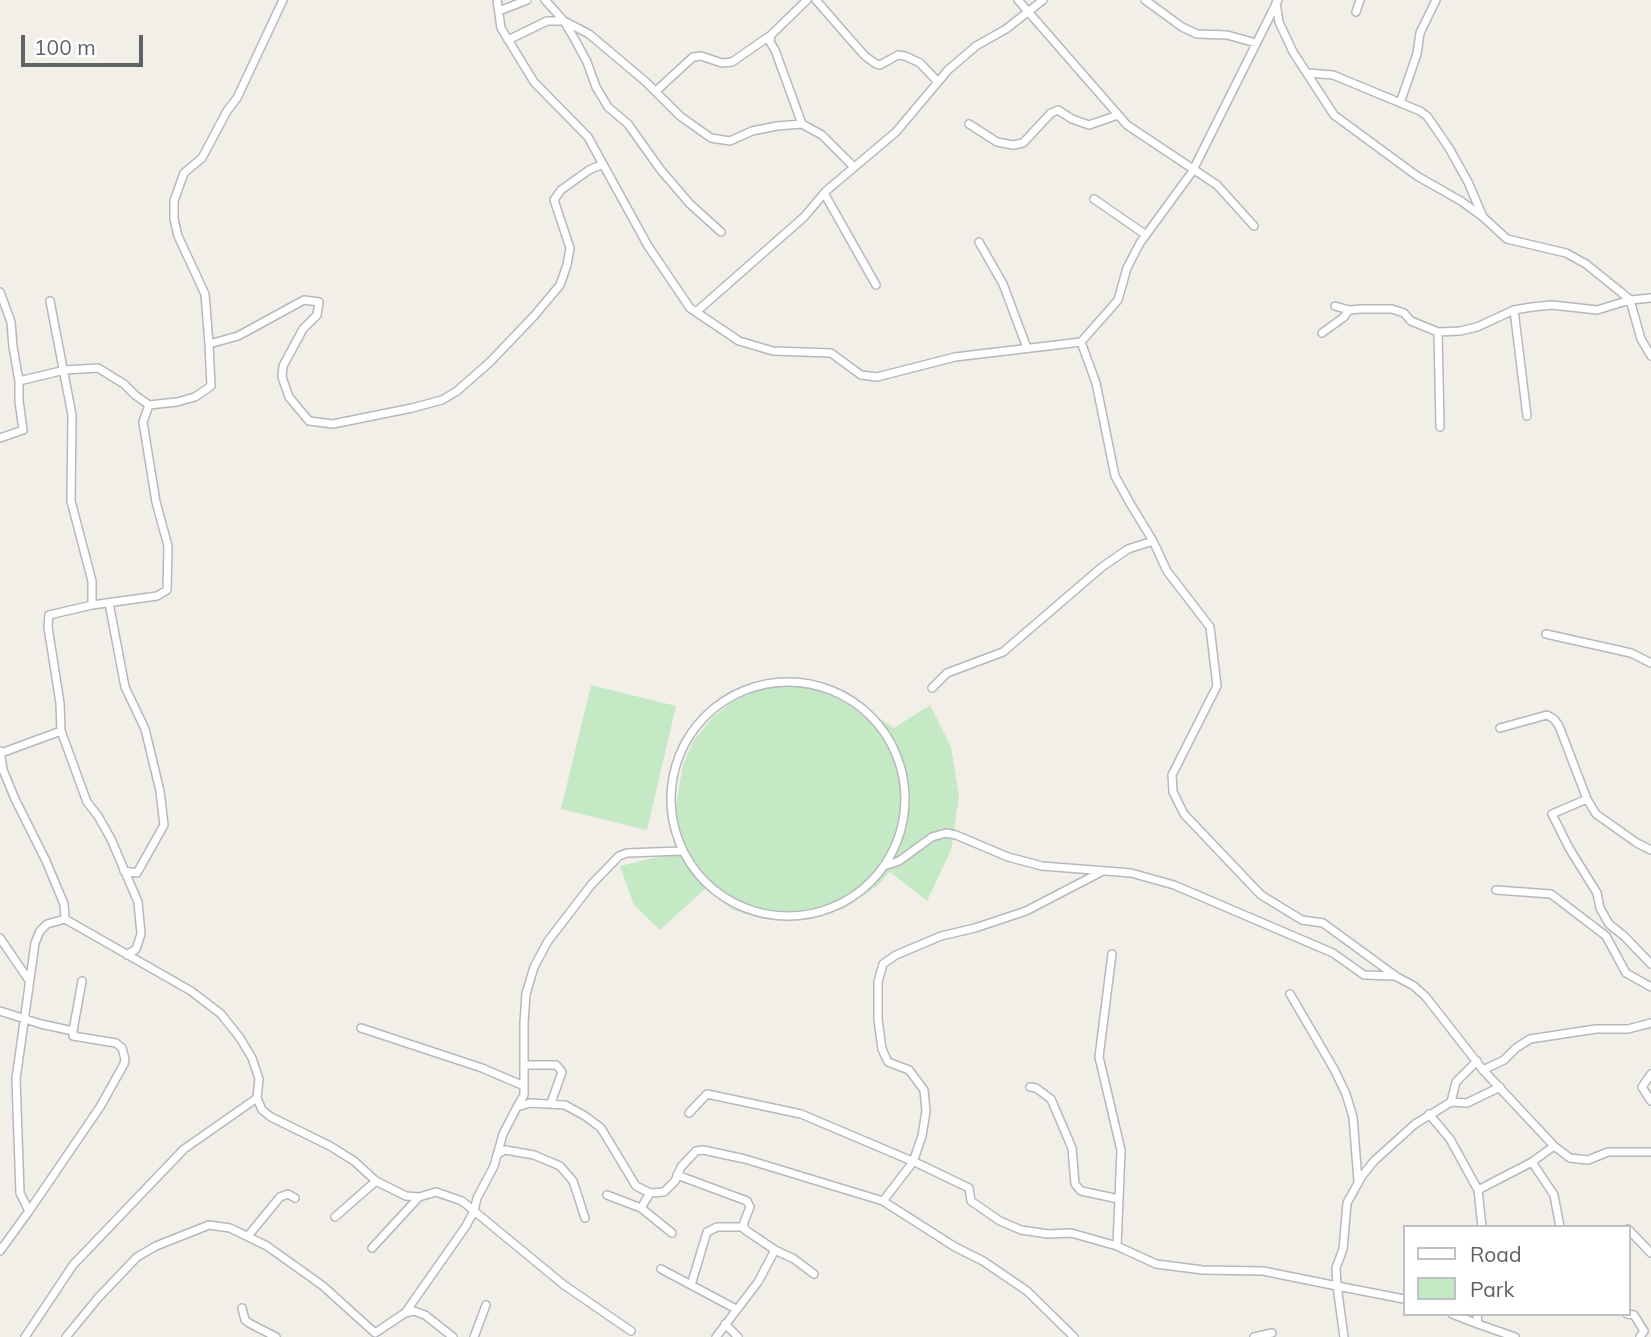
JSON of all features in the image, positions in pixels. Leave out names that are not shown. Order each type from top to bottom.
[{"type":"street","points":[[19,381],[65,370],[98,368],[124,384],[149,405],[195,397],[211,386],[205,294],[178,236],[173,219],[174,201],[184,173],[202,158],[237,98],[283,0]]},
{"type":"street","points":[[497,0],[501,28],[534,82],[587,137],[648,246],[690,308],[739,341],[774,351],[831,353],[861,375],[877,377],[955,357],[1081,342],[1118,300],[1127,268],[1146,235],[1193,169],[1276,1]]},
{"type":"street","points":[[499,11],[527,0]]},
{"type":"street","points":[[545,0],[564,21],[608,107],[628,124],[660,170],[690,204],[721,232]]},
{"type":"street","points":[[656,91],[693,57],[701,56],[722,63],[732,62],[771,35],[807,0]]},
{"type":"street","points":[[816,0],[857,47],[876,64],[880,65],[898,55],[905,56],[920,63],[937,81]]},
{"type":"street","points":[[1018,0],[1127,125],[1217,185],[1254,226]]},
{"type":"street","points":[[696,312],[804,217],[824,193],[896,132],[911,117],[937,81],[976,46],[1043,0]]},
{"type":"street","points":[[1145,0],[1182,27],[1197,34],[1227,35],[1256,43]]},
{"type":"street","points":[[1356,12],[1360,0]]},
{"type":"street","points":[[1400,103],[1417,54],[1420,33],[1436,0]]},
{"type":"street","points":[[1276,1],[1277,16],[1298,62],[1339,120],[1417,176],[1461,201],[1507,239],[1566,253],[1586,264],[1630,300],[1641,339],[1651,356]]},
{"type":"street","points":[[508,40],[547,21],[564,21],[589,34],[656,91],[680,116],[711,138],[730,141],[752,131],[802,124],[822,135],[854,167]]},
{"type":"street","points":[[771,35],[770,42],[802,124]]},
{"type":"street","points":[[1308,73],[1333,75],[1420,111],[1433,122],[1468,182],[1483,217]]},
{"type":"street","points":[[969,124],[997,142],[1013,145],[1023,143],[1051,113],[1058,110],[1089,125],[1118,115]]},
{"type":"street","points":[[209,344],[238,336],[304,300],[319,302],[317,316],[303,329],[283,366],[282,377],[289,397],[309,421],[332,424],[442,400],[457,391],[490,362],[560,285],[570,247],[554,200],[561,190],[589,170],[603,164]]},
{"type":"street","points":[[824,193],[876,285]]},
{"type":"street","points":[[1094,199],[1146,235]]},
{"type":"street","points":[[979,242],[1003,284],[1027,348]]},
{"type":"street","points":[[0,292],[11,322],[23,430],[0,438]]},
{"type":"street","points":[[1335,306],[1349,310],[1392,309],[1404,313],[1411,321],[1438,332],[1477,327],[1514,310],[1552,305],[1597,310],[1630,300],[1651,298]]},
{"type":"street","points":[[50,301],[72,415],[71,501],[92,581],[92,605]]},
{"type":"street","points":[[1322,334],[1349,310]]},
{"type":"street","points":[[1514,310],[1527,416]]},
{"type":"street","points":[[1438,332],[1440,427]]},
{"type":"street","points":[[1081,342],[1096,383],[1115,476],[1169,573],[1210,627],[1217,686],[1173,770],[1172,784],[1184,814],[1261,895],[1302,920],[1322,923],[1333,929],[1397,977],[1414,986],[1426,997],[1483,1070],[1554,1146],[1570,1158],[1579,1161],[1608,1153],[1651,1152]]},
{"type":"street","points":[[127,955],[136,949],[141,934],[138,902],[104,827],[87,802],[61,731],[60,703],[48,627],[49,615],[92,605],[158,596],[167,590],[168,546],[156,502],[144,422],[149,405]]},
{"type":"street","points":[[932,688],[947,673],[1003,652],[1102,567],[1128,549],[1153,541]]},
{"type":"street","points":[[109,603],[125,687],[145,729],[160,791],[164,825],[137,873],[124,871]]},
{"type":"street","points":[[1546,634],[1631,653],[1651,663]]},
{"type":"street","points":[[806,682],[829,688],[846,696],[882,729],[894,749],[904,775],[907,800],[904,823],[895,851],[860,892],[841,904],[821,912],[792,916],[769,915],[734,903],[714,890],[680,851],[671,806],[672,782],[677,761],[693,730],[705,715],[737,694],[769,684],[806,682]]},
{"type":"street","points":[[1500,728],[1548,715],[1554,719],[1587,799],[1596,814],[1651,850]]},
{"type":"street","points":[[61,731],[0,752],[3,770],[15,799],[64,904],[65,919]]},
{"type":"street","points":[[1587,799],[1552,814],[1597,893],[1600,908],[1609,924],[1651,964]]},
{"type":"street","points":[[884,866],[908,855],[932,837],[946,833],[1025,862],[1101,872],[1132,873],[1174,885],[1333,953],[1364,975],[1386,974],[1397,977]]},
{"type":"street","points":[[66,1337],[137,1257],[156,1246],[209,1225],[230,1228],[267,1246],[323,1286],[377,1335],[405,1313],[426,1287],[474,1211],[477,1198],[494,1166],[503,1134],[524,1095],[526,994],[534,967],[548,942],[591,885],[619,856],[627,853],[680,851]]},
{"type":"street","points":[[883,1201],[913,1162],[926,1111],[923,1090],[909,1070],[888,1062],[882,1049],[878,1019],[878,982],[883,964],[896,955],[941,936],[1026,911],[1101,872]]},
{"type":"street","points":[[1496,890],[1551,894],[1606,936],[1626,972],[1651,987]]},
{"type":"street","points":[[29,1211],[20,1193],[16,1079],[28,979],[40,931],[55,920],[65,919],[191,991],[221,1014],[252,1058],[259,1079],[257,1098],[262,1110],[271,1117],[330,1146],[354,1161],[376,1181],[406,1196],[419,1197],[436,1192],[462,1201],[564,1285],[631,1331]]},
{"type":"street","points":[[0,938],[28,979]]},
{"type":"street","points":[[1112,954],[1099,1056],[1121,1150],[1117,1246]]},
{"type":"street","points":[[0,1251],[100,1107],[124,1065],[122,1048],[116,1043],[73,1036],[82,981]]},
{"type":"street","points":[[1290,994],[1346,1094],[1353,1117],[1358,1185]]},
{"type":"street","points":[[0,1011],[73,1031]]},
{"type":"street","points":[[1483,1070],[1530,1040],[1595,1028],[1628,1029],[1651,1023]]},
{"type":"street","points":[[361,1028],[432,1050],[524,1086]]},
{"type":"street","points":[[1451,1102],[1456,1082],[1477,1062]]},
{"type":"street","points":[[525,1065],[556,1065],[562,1072],[551,1103]]},
{"type":"street","points":[[1651,1074],[1642,1087],[1651,1101]]},
{"type":"street","points":[[1031,1087],[1051,1098],[1072,1148],[1076,1184],[1081,1191],[1119,1199]]},
{"type":"street","points":[[1343,1337],[1336,1268],[1343,1249],[1347,1203],[1362,1176],[1374,1161],[1429,1114],[1451,1102],[1467,1103],[1500,1087]]},
{"type":"street","points":[[689,1113],[707,1094],[801,1114],[969,1188],[971,1201],[1000,1221],[1021,1230],[1048,1234],[1070,1233],[1117,1246],[1156,1264],[1230,1272],[1264,1270],[1402,1299]]},
{"type":"street","points":[[25,1337],[73,1265],[184,1149],[257,1098]]},
{"type":"street","points":[[517,1107],[530,1103],[565,1105],[601,1128],[636,1185],[650,1193],[664,1192],[681,1167],[696,1151],[703,1150],[745,1159],[883,1201],[955,1247],[983,1261],[1027,1291],[1074,1337]]},
{"type":"street","points":[[1429,1114],[1450,1139],[1478,1190],[1482,1225]]},
{"type":"street","points":[[1478,1190],[1532,1162],[1554,1146]]},
{"type":"street","points":[[498,1154],[505,1150],[534,1154],[560,1166],[573,1181],[585,1218]]},
{"type":"street","points":[[1532,1162],[1554,1195],[1560,1225]]},
{"type":"street","points":[[677,1175],[747,1201],[750,1207],[743,1227]]},
{"type":"street","points":[[335,1217],[376,1181]]},
{"type":"street","points":[[641,1208],[650,1193]]},
{"type":"street","points":[[248,1236],[280,1197],[288,1194],[295,1198]]},
{"type":"street","points":[[607,1195],[641,1208],[672,1233]]},
{"type":"street","points":[[372,1248],[419,1197]]},
{"type":"street","points":[[691,1285],[707,1232],[717,1227],[743,1227]]},
{"type":"street","points":[[743,1227],[814,1274]]},
{"type":"street","points":[[1630,1230],[1651,1253]]},
{"type":"street","points":[[716,1337],[758,1282],[775,1250]]},
{"type":"street","points":[[662,1269],[736,1308]]},
{"type":"street","points":[[474,1337],[486,1305]]},
{"type":"street","points":[[242,1308],[245,1320],[276,1337]]},
{"type":"street","points":[[405,1313],[418,1311],[453,1337]]},
{"type":"street","points":[[1630,1314],[1634,1315],[1644,1331],[1640,1337]]},
{"type":"street","points":[[1457,1316],[1515,1337]]},
{"type":"street","points":[[1477,1316],[1478,1324]]},
{"type":"street","points":[[725,1324],[738,1337]]},
{"type":"street","points":[[1254,1337],[1272,1333]]},
{"type":"green space","points":[[786,684],[813,686],[840,693],[894,728],[930,705],[951,747],[959,796],[951,850],[927,901],[890,872],[877,886],[843,909],[804,919],[763,919],[733,910],[706,888],[660,930],[634,905],[620,866],[683,851],[673,821],[683,765],[694,740],[712,718],[733,701],[758,690]]},
{"type":"green space","points":[[591,685],[676,706],[647,830],[561,809]]}]
